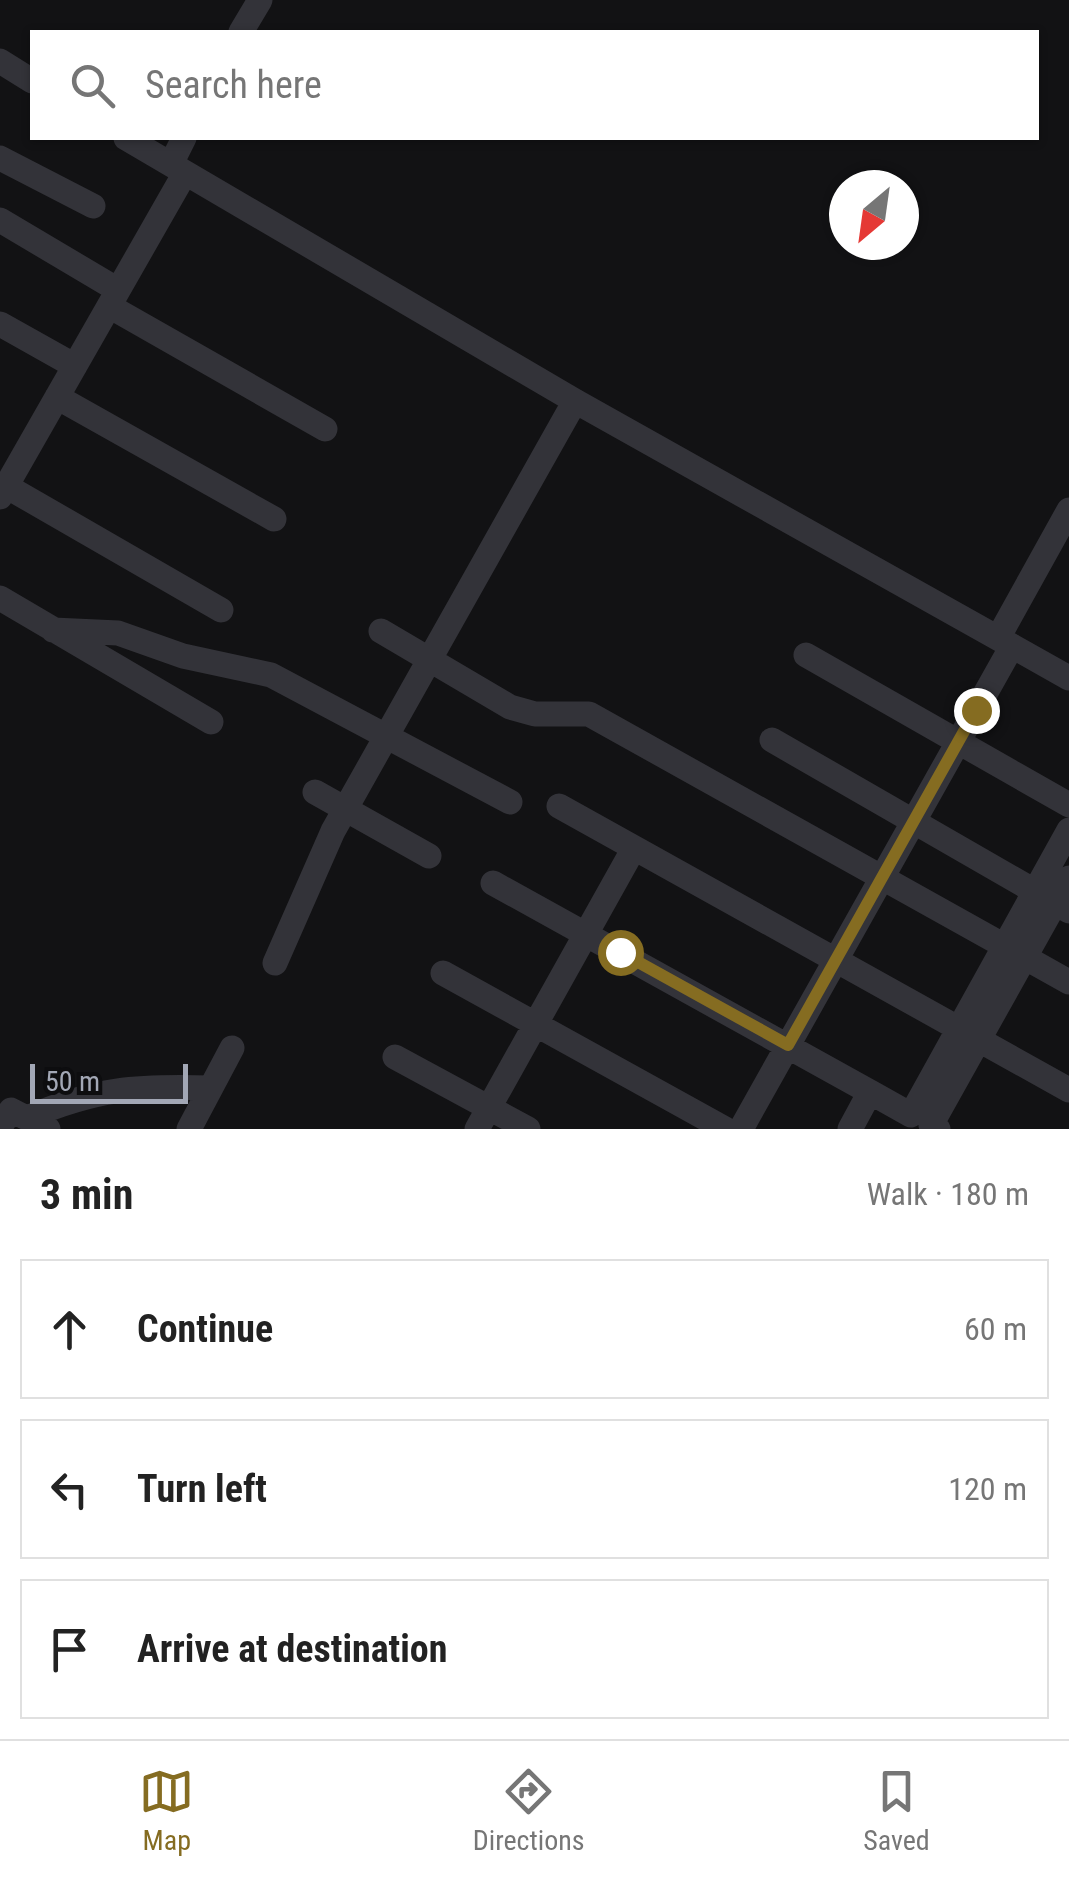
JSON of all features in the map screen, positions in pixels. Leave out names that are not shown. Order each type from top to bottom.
[{"type":"street","points":[[242,30],[260,0]]},
{"type":"street","points":[[0,61],[30,80]]},
{"type":"street","points":[[129,140],[575,401],[1069,678]]},
{"type":"street","points":[[184,140],[178,168],[114,298],[3,491],[221,610]]},
{"type":"street","points":[[0,158],[93,206]]},
{"type":"street","points":[[0,220],[114,298],[325,429]]},
{"type":"street","points":[[0,324],[75,366]]},
{"type":"street","points":[[57,397],[274,519]]},
{"type":"street","points":[[275,963],[346,809],[575,401]]},
{"type":"street","points":[[741,1129],[958,742],[1069,510]]},
{"type":"street","points":[[0,598],[211,722]]},
{"type":"street","points":[[53,630],[118,633],[183,656],[271,674],[510,802]]},
{"type":"street","points":[[381,632],[510,707],[535,714],[589,714],[1069,982]]},
{"type":"street","points":[[806,655],[1069,805]]},
{"type":"street","points":[[772,740],[1053,902]]},
{"type":"street","points":[[315,792],[429,856]]},
{"type":"street","points":[[559,806],[1069,1090]]},
{"type":"street","points":[[1053,902],[1069,830]]},
{"type":"street","points":[[483,1119],[634,848]]},
{"type":"street","points":[[938,1129],[932,1125],[969,1034],[1014,952],[1069,878]]},
{"type":"street","points":[[493,884],[911,1115],[969,1034]]},
{"type":"street","points":[[443,973],[725,1129]]},
{"type":"street","points":[[189,1129],[232,1048]]},
{"type":"street","points":[[395,1057],[483,1119],[528,1129]]},
{"type":"street","points":[[0,1127],[12,1110],[38,1123],[65,1101],[128,1086],[210,1088]]},
{"type":"street","points":[[850,1129],[870,1092]]},
{"type":"route","points":[[620,952],[788,1045],[976,710]]}]
